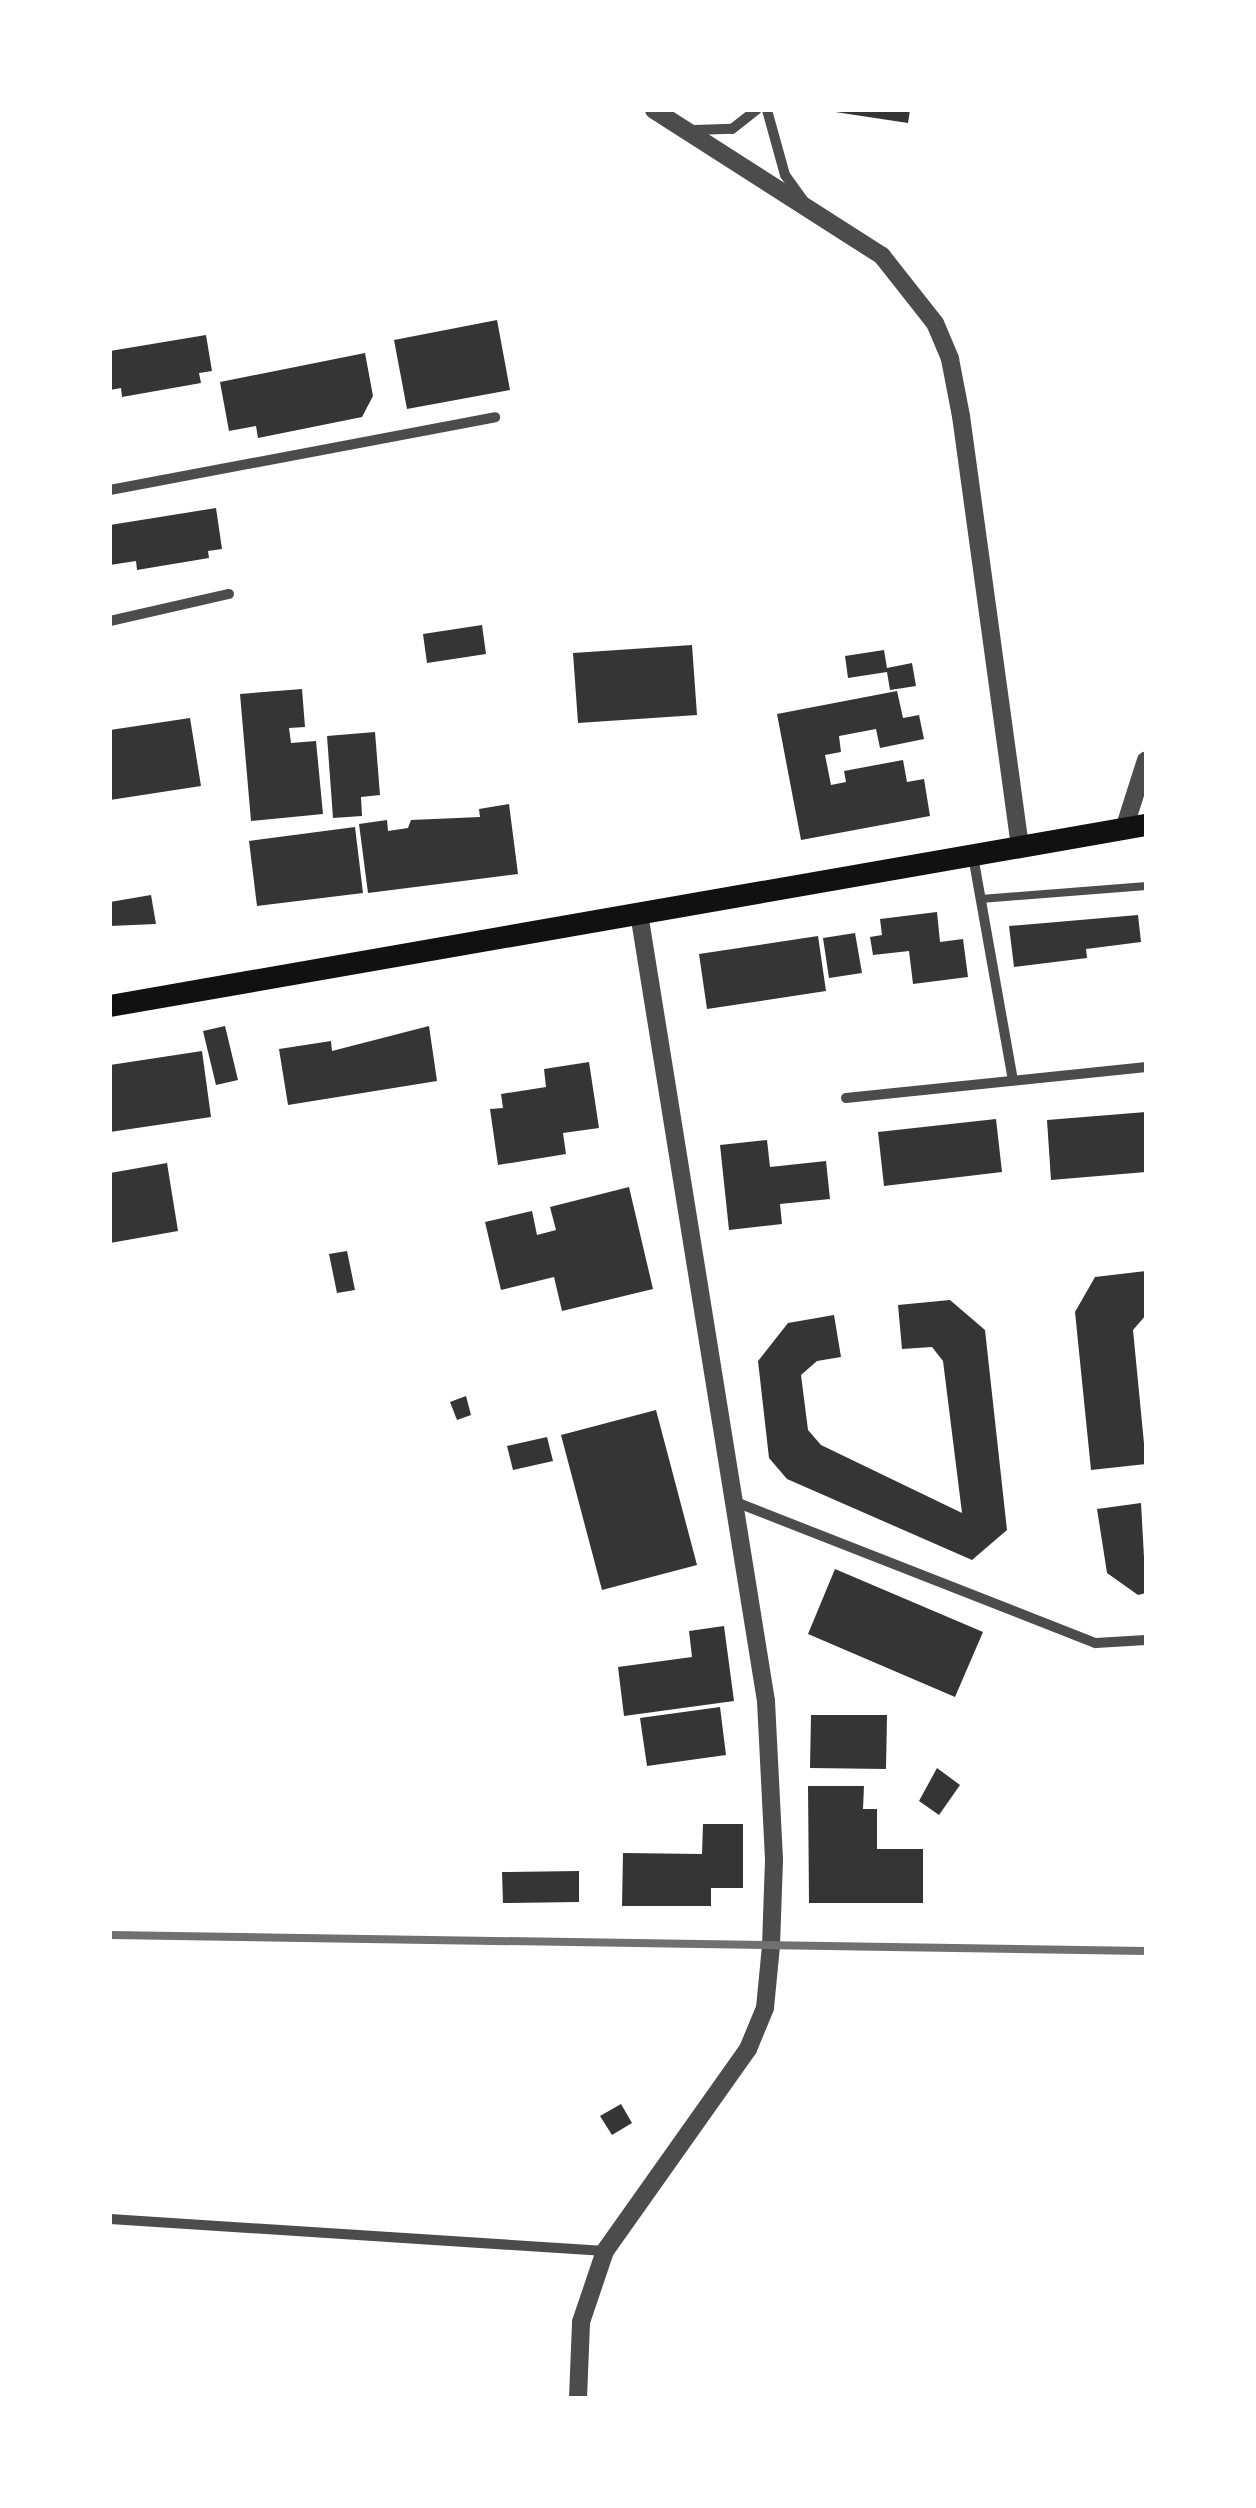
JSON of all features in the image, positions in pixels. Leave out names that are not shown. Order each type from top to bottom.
[{"type":"main road","points":[[110,1006],[1135,827]]},
{"type":"street","points":[[654,110],[882,256],[904,279],[950,359],[1020,846]]},
{"type":"street","points":[[680,127],[720,132],[756,110]]},
{"type":"street","points":[[767,110],[785,175],[811,212]]},
{"type":"street","points":[[110,490],[496,417]]},
{"type":"street","points":[[110,621],[229,594]]},
{"type":"street","points":[[1135,827],[1146,760]]},
{"type":"street","points":[[973,855],[1013,1080]]},
{"type":"street","points":[[578,2398],[581,2322],[605,2251],[748,2049],[765,2008],[774,1859],[766,1702],[738,1503],[639,913]]},
{"type":"street","points":[[846,1098],[1146,1067]]},
{"type":"street","points":[[738,1503],[1096,1643],[1146,1640]]},
{"type":"street","points":[[110,2219],[605,2251]]},
{"type":"lane","points":[[981,899],[1146,886]]},
{"type":"building","points":[[822,110],[910,110],[908,123]]},
{"type":"building","points":[[497,320],[510,390],[407,409],[394,340]]},
{"type":"building","points":[[206,335],[212,371],[199,373],[201,383],[122,397],[121,388],[110,390],[110,351]]},
{"type":"building","points":[[365,353],[373,396],[362,417],[258,438],[256,426],[229,431],[220,382]]},
{"type":"building","points":[[216,508],[222,549],[208,551],[209,558],[137,570],[136,561],[110,565],[110,525]]},
{"type":"building","points":[[482,625],[486,654],[427,663],[423,634]]},
{"type":"building","points":[[692,645],[697,715],[578,723],[573,653]]},
{"type":"building","points":[[884,650],[887,668],[912,663],[916,686],[890,690],[887,672],[848,678],[845,656]]},
{"type":"building","points":[[302,689],[305,727],[289,728],[291,743],[316,741],[323,814],[251,821],[240,694]]},
{"type":"building","points":[[897,691],[903,718],[919,715],[924,739],[880,748],[876,729],[839,736],[841,752],[825,755],[831,785],[846,782],[844,771],[903,760],[907,782],[924,779],[930,816],[801,840],[777,714]]},
{"type":"building","points":[[190,718],[201,786],[110,800],[110,730]]},
{"type":"building","points":[[375,732],[380,795],[361,797],[362,816],[333,818],[327,736]]},
{"type":"building","points":[[509,804],[518,874],[368,893],[359,824],[387,820],[388,831],[408,828],[411,820],[480,817],[479,809]]},
{"type":"building","points":[[355,827],[363,893],[257,906],[249,841]]},
{"type":"building","points":[[151,895],[156,924],[110,926],[110,902]]},
{"type":"building","points":[[937,912],[940,942],[963,939],[968,977],[913,984],[909,951],[873,955],[870,937],[882,935],[880,919]]},
{"type":"building","points":[[1138,915],[1141,942],[1086,949],[1087,958],[1014,967],[1009,926]]},
{"type":"building","points":[[855,933],[862,973],[829,978],[823,938]]},
{"type":"building","points":[[818,936],[826,991],[707,1009],[699,954]]},
{"type":"building","points":[[225,1026],[238,1080],[216,1085],[203,1031]]},
{"type":"building","points":[[429,1026],[437,1081],[288,1105],[279,1049],[331,1041],[332,1051]]},
{"type":"building","points":[[202,1051],[211,1117],[110,1132],[110,1065]]},
{"type":"building","points":[[589,1062],[599,1128],[563,1133],[566,1154],[498,1165],[490,1109],[503,1108],[501,1094],[546,1087],[544,1069]]},
{"type":"building","points":[[1146,1112],[1146,1172],[1051,1180],[1047,1120]]},
{"type":"building","points":[[996,1119],[1002,1172],[884,1186],[878,1132]]},
{"type":"building","points":[[767,1140],[770,1167],[826,1161],[830,1199],[780,1204],[782,1224],[729,1230],[720,1145]]},
{"type":"building","points":[[167,1163],[178,1231],[110,1243],[110,1173]]},
{"type":"building","points":[[629,1187],[653,1289],[562,1311],[554,1277],[501,1290],[485,1222],[532,1211],[537,1235],[556,1230],[550,1207]]},
{"type":"building","points":[[347,1251],[355,1290],[337,1293],[329,1254]]},
{"type":"building","points":[[1146,1271],[1146,1315],[1133,1330],[1146,1464],[1091,1470],[1075,1312],[1095,1277]]},
{"type":"building","points":[[950,1300],[985,1330],[1007,1530],[972,1560],[787,1479],[769,1458],[758,1361],[788,1323],[834,1315],[841,1357],[817,1361],[801,1375],[808,1430],[821,1445],[962,1513],[943,1361],[932,1347],[902,1349],[898,1305]]},
{"type":"building","points":[[466,1396],[471,1415],[457,1420],[450,1402]]},
{"type":"building","points":[[656,1410],[697,1565],[602,1590],[561,1435]]},
{"type":"building","points":[[547,1437],[553,1461],[513,1470],[507,1446]]},
{"type":"building","points":[[1141,1503],[1146,1593],[1138,1595],[1107,1573],[1097,1509]]},
{"type":"building","points":[[835,1569],[983,1632],[955,1697],[808,1634]]},
{"type":"building","points":[[724,1626],[734,1701],[624,1716],[618,1667],[692,1657],[689,1631]]},
{"type":"building","points":[[720,1707],[726,1755],[647,1766],[640,1718]]},
{"type":"building","points":[[811,1715],[887,1715],[886,1769],[810,1768]]},
{"type":"building","points":[[937,1768],[960,1785],[939,1815],[919,1801]]},
{"type":"building","points":[[808,1786],[864,1786],[863,1809],[877,1809],[877,1849],[923,1849],[923,1903],[809,1903]]},
{"type":"building","points":[[703,1824],[743,1824],[743,1888],[711,1888],[711,1906],[622,1906],[623,1853],[702,1854]]},
{"type":"building","points":[[579,1871],[579,1902],[503,1903],[502,1872]]},
{"type":"building","points":[[621,2104],[632,2123],[612,2135],[600,2116]]},
{"type":"railway","points":[[110,1935],[1146,1951]]}]
